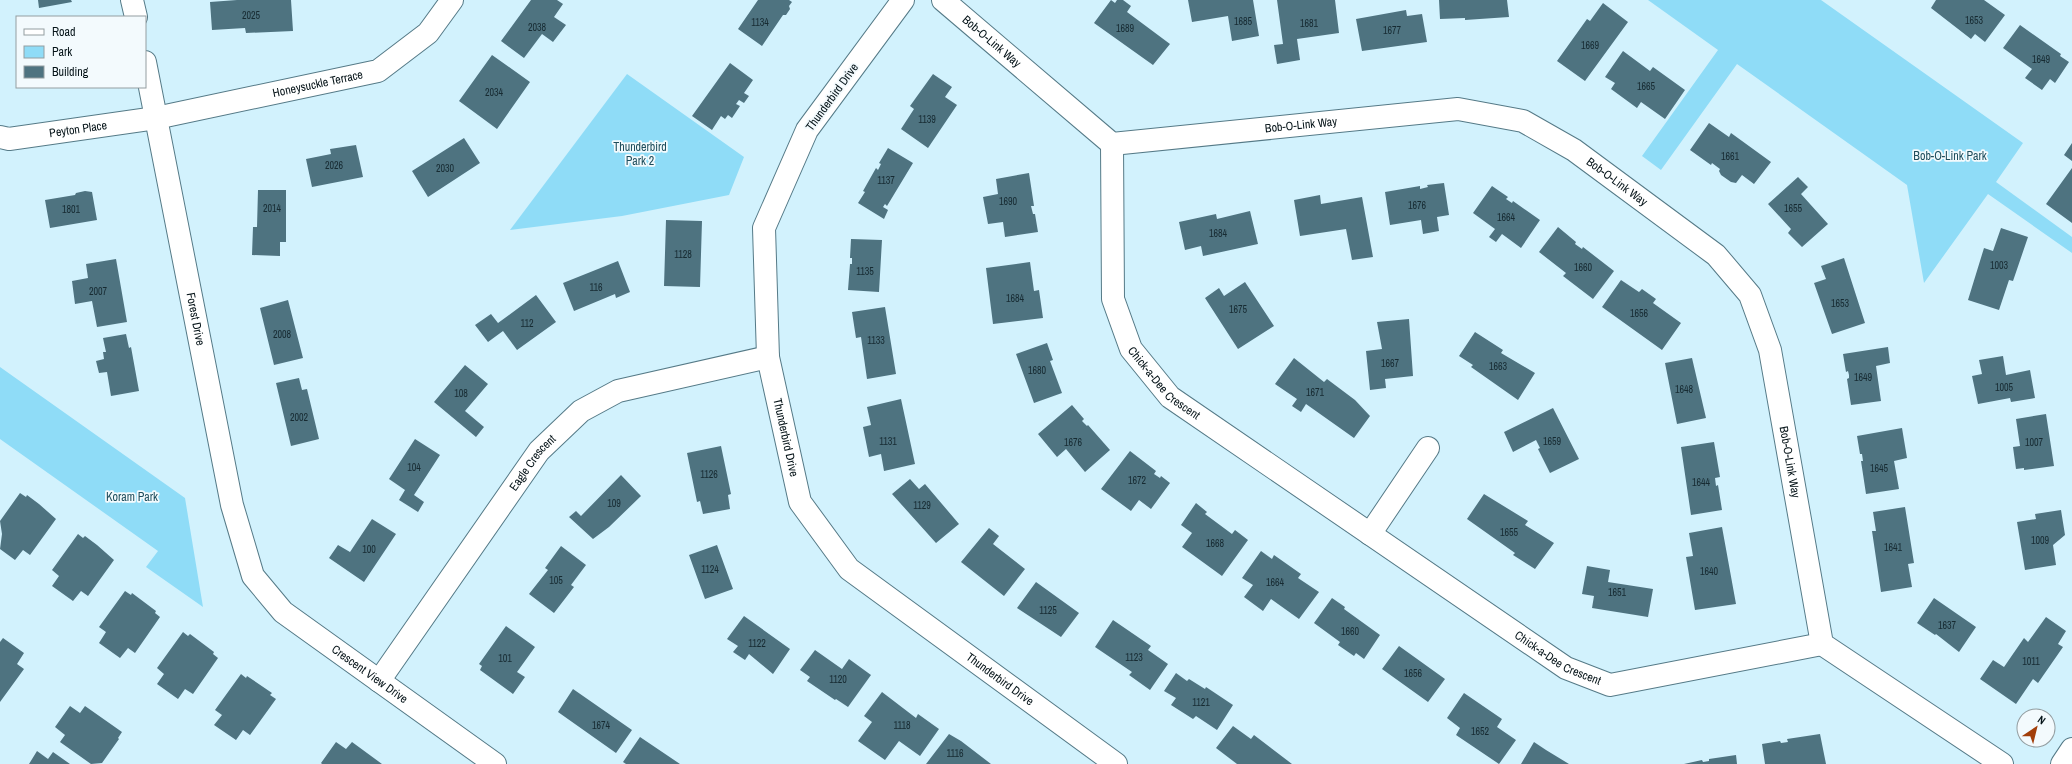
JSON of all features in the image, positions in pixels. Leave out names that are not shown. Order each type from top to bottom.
[{"type":"street","points":[[132,0],[136,16]]},
{"type":"street","name":"Honeysuckle Terrace","points":[[156,118],[378,71],[428,33],[452,0]]},
{"type":"street","name":"Thunderbird Drive","points":[[903,0],[807,130],[764,228],[768,357],[800,502],[849,569],[1116,764]]},
{"type":"street","name":"Bob-O-Link Way","points":[[943,0],[1112,144],[1458,109],[1523,121],[1574,150],[1716,255],[1750,295],[1770,350],[1822,644]]},
{"type":"street","name":"Forest Drive","points":[[146,67],[232,506],[252,576]]},
{"type":"street","name":"Peyton Place","points":[[0,137],[9,139],[156,118]]},
{"type":"street","name":"Chick-a-Dee Crescent","points":[[1112,144],[1113,299],[1131,349],[1170,397],[1566,668],[1610,685],[1822,644]]},
{"type":"street","name":"Eagle Crescent","points":[[378,681],[539,451],[581,411],[618,391],[768,357]]},
{"type":"street","points":[[1370,534],[1428,448]]},
{"type":"street","name":"Crescent View Drive","points":[[252,576],[283,612],[495,764]]},
{"type":"street","points":[[1822,644],[2002,764]]},
{"type":"street","points":[[2062,764],[2072,749]]},
{"type":"green space","name":"Bob-O-Link Park","points":[[1648,0],[1821,0],[2023,143],[1996,182],[2072,237],[2072,253],[1988,194],[1924,283],[1907,185],[1737,64],[1661,170],[1642,156],[1718,50]]},
{"type":"green space","name":"Thunderbird Park 2","points":[[627,74],[744,157],[729,195],[622,216],[510,230]]},
{"type":"green space","name":"Koram Park","points":[[0,367],[185,498],[203,607],[146,567],[158,551],[0,439]]},
{"type":"building","points":[[38,0],[71,0],[72,2],[39,8]]},
{"type":"building","points":[[237,0],[291,0],[293,31],[246,33],[245,28],[212,30],[210,2]]},
{"type":"building","points":[[531,0],[557,0],[563,4],[554,17],[566,25],[553,42],[542,34],[524,58],[501,41]]},
{"type":"building","points":[[758,0],[789,0],[792,2],[786,15],[783,15],[762,46],[738,29]]},
{"type":"building","points":[[1111,0],[1115,3],[1117,0],[1123,0],[1131,6],[1127,12],[1170,44],[1153,65],[1094,23]]},
{"type":"building","points":[[1188,0],[1253,0],[1259,36],[1232,41],[1228,16],[1192,22]]},
{"type":"building","points":[[1277,0],[1335,0],[1339,33],[1297,39],[1300,60],[1277,64],[1274,45],[1283,44]]},
{"type":"building","points":[[1439,0],[1507,0],[1509,17],[1465,20],[1465,18],[1440,19]]},
{"type":"building","points":[[1936,0],[1984,0],[2005,15],[1985,42],[1975,34],[1971,39],[1931,8]]},
{"type":"building","points":[[1603,3],[1628,22],[1585,81],[1557,61],[1587,19],[1590,21]]},
{"type":"building","points":[[1406,10],[1407,16],[1422,14],[1427,42],[1362,51],[1356,19]]},
{"type":"building","points":[[2020,25],[2061,54],[2060,56],[2069,62],[2055,83],[2050,79],[2042,90],[2025,78],[2032,69],[2003,48]]},
{"type":"building","points":[[1623,51],[1650,71],[1653,67],[1685,90],[1665,119],[1641,102],[1637,108],[1611,89],[1615,83],[1605,77]]},
{"type":"building","points":[[492,55],[530,82],[497,129],[459,101]]},
{"type":"building","points":[[730,63],[753,80],[744,93],[749,96],[744,103],[739,100],[736,104],[740,106],[732,118],[728,115],[725,119],[721,116],[712,130],[692,116]]},
{"type":"building","points":[[933,74],[952,87],[945,97],[957,105],[928,148],[901,129],[914,109],[910,106]]},
{"type":"building","points":[[1709,123],[1729,137],[1731,133],[1771,162],[1754,184],[1742,175],[1736,183],[1731,182],[1721,175],[1719,171],[1720,169],[1712,163],[1711,165],[1690,150]]},
{"type":"building","points":[[464,138],[480,163],[428,197],[412,171]]},
{"type":"building","points":[[2072,143],[2072,161],[2064,155]]},
{"type":"building","points":[[356,145],[363,177],[312,187],[306,159],[331,154],[330,149]]},
{"type":"building","points":[[888,148],[913,163],[887,206],[885,204],[883,207],[888,210],[884,219],[858,203],[876,168],[878,170],[881,164],[879,163]]},
{"type":"building","points":[[2072,168],[2072,223],[2046,204]]},
{"type":"building","points":[[1029,173],[1034,206],[1031,206],[1033,214],[1035,214],[1038,232],[1005,237],[1003,222],[988,224],[983,197],[998,194],[996,179]]},
{"type":"building","points":[[1798,177],[1808,187],[1801,194],[1828,224],[1802,247],[1788,233],[1791,229],[1768,204]]},
{"type":"building","points":[[1444,183],[1449,215],[1437,217],[1439,231],[1423,234],[1421,220],[1390,225],[1385,192],[1420,186],[1420,189],[1428,187],[1427,185]]},
{"type":"building","points":[[1492,186],[1508,197],[1506,199],[1512,203],[1513,201],[1540,220],[1521,248],[1502,234],[1496,242],[1489,237],[1495,229],[1473,213]]},
{"type":"building","points":[[258,190],[286,190],[286,242],[280,242],[280,256],[252,255],[253,227],[257,227]]},
{"type":"building","points":[[85,191],[92,192],[97,220],[50,228],[45,200],[75,195],[76,193]]},
{"type":"building","points":[[1320,195],[1321,204],[1362,197],[1373,257],[1352,260],[1346,229],[1300,236],[1294,200]]},
{"type":"building","points":[[1250,211],[1258,244],[1203,256],[1201,246],[1185,250],[1179,222],[1216,214],[1217,219]]},
{"type":"building","points":[[666,220],[702,221],[700,287],[664,286]]},
{"type":"building","points":[[1558,227],[1576,242],[1575,244],[1582,249],[1583,247],[1614,271],[1593,299],[1563,276],[1566,273],[1539,252]]},
{"type":"building","points":[[2001,228],[2028,237],[2013,281],[2009,280],[1999,310],[1968,300],[1984,248],[1993,251]]},
{"type":"building","points":[[851,239],[882,240],[879,292],[848,290],[850,264],[852,264],[852,258],[850,258]]},
{"type":"building","points":[[1844,258],[1865,323],[1832,334],[1814,283],[1826,279],[1821,266]]},
{"type":"building","points":[[116,259],[127,322],[97,327],[92,301],[75,304],[72,281],[88,278],[86,264]]},
{"type":"building","points":[[618,261],[630,292],[616,298],[615,294],[574,311],[563,283]]},
{"type":"building","points":[[1030,262],[1034,291],[1039,290],[1043,318],[993,324],[986,268]]},
{"type":"building","points":[[1621,280],[1639,292],[1642,289],[1656,299],[1653,303],[1681,323],[1662,350],[1602,307]]},
{"type":"building","points":[[1245,282],[1274,326],[1238,349],[1205,298],[1219,288],[1224,296]]},
{"type":"building","points":[[536,295],[556,322],[517,350],[503,331],[488,342],[475,325],[491,314],[498,323]]},
{"type":"building","points":[[288,300],[303,358],[274,365],[260,308]]},
{"type":"building","points":[[885,307],[896,374],[867,379],[861,337],[856,338],[852,312]]},
{"type":"building","points":[[1409,319],[1413,376],[1385,379],[1386,388],[1370,390],[1366,351],[1382,349],[1377,322]]},
{"type":"building","points":[[1475,332],[1503,350],[1501,353],[1535,373],[1518,400],[1471,367],[1473,365],[1459,356]]},
{"type":"building","points":[[126,334],[129,348],[131,347],[139,391],[111,396],[107,372],[99,373],[96,361],[104,359],[103,352],[106,352],[103,338]]},
{"type":"building","points":[[1047,343],[1053,360],[1050,361],[1062,393],[1034,403],[1016,354]]},
{"type":"building","points":[[1888,347],[1890,363],[1876,366],[1881,401],[1851,405],[1847,379],[1849,378],[1849,375],[1848,371],[1846,372],[1843,354]]},
{"type":"building","points":[[2003,356],[2006,375],[2030,370],[2035,398],[2011,402],[2010,398],[1978,404],[1972,376],[1982,374],[1979,360]]},
{"type":"building","points":[[1294,358],[1324,382],[1327,379],[1355,400],[1370,416],[1354,438],[1306,404],[1301,412],[1292,406],[1297,399],[1275,384]]},
{"type":"building","points":[[1692,358],[1706,418],[1677,424],[1665,363]]},
{"type":"building","points":[[465,365],[488,384],[465,411],[484,427],[476,437],[434,402]]},
{"type":"building","points":[[299,378],[302,390],[307,389],[319,439],[291,446],[276,383]]},
{"type":"building","points":[[901,399],[915,464],[884,471],[881,454],[869,457],[863,427],[871,425],[867,407]]},
{"type":"building","points":[[1072,405],[1084,419],[1082,421],[1087,426],[1088,425],[1110,450],[1085,472],[1066,449],[1057,457],[1038,434]]},
{"type":"building","points":[[1553,408],[1579,459],[1550,473],[1538,449],[1540,448],[1536,440],[1513,452],[1504,432]]},
{"type":"building","points":[[2046,414],[2054,466],[2024,470],[2024,468],[2016,469],[2013,447],[2020,446],[2016,419]]},
{"type":"building","points":[[1902,428],[1907,458],[1894,461],[1899,489],[1866,494],[1861,461],[1863,461],[1862,454],[1860,454],[1857,436]]},
{"type":"building","points":[[415,439],[440,455],[414,495],[424,502],[418,512],[399,500],[405,490],[389,479]]},
{"type":"building","points":[[1714,442],[1720,477],[1715,478],[1716,486],[1718,485],[1722,510],[1691,515],[1681,447]]},
{"type":"building","points":[[721,446],[731,494],[728,495],[730,509],[703,514],[700,501],[697,502],[687,453]]},
{"type":"building","points":[[1130,451],[1156,471],[1154,474],[1160,478],[1161,476],[1170,483],[1151,509],[1139,500],[1131,511],[1101,489]]},
{"type":"building","points":[[621,475],[641,496],[609,527],[593,539],[569,517],[576,511],[581,516]]},
{"type":"building","points":[[910,479],[919,489],[925,484],[959,524],[936,543],[892,494]]},
{"type":"building","points":[[20,493],[26,497],[27,495],[56,519],[30,555],[23,550],[15,560],[0,549],[2,534],[0,521]]},
{"type":"building","points":[[1484,494],[1528,521],[1525,525],[1554,543],[1535,569],[1513,555],[1515,553],[1467,519]]},
{"type":"building","points":[[1196,503],[1207,512],[1205,514],[1232,534],[1235,530],[1248,540],[1222,576],[1182,547],[1192,533],[1181,525]]},
{"type":"building","points":[[1905,507],[1914,563],[1908,564],[1912,587],[1881,592],[1872,531],[1876,531],[1873,512]]},
{"type":"building","points":[[2061,510],[2065,535],[2053,545],[2056,565],[2025,570],[2017,522],[2036,519],[2035,514]]},
{"type":"building","points":[[372,519],[396,534],[364,582],[329,558],[338,545],[350,552]]},
{"type":"building","points":[[1722,527],[1736,604],[1695,610],[1686,557],[1693,556],[1689,533]]},
{"type":"building","points":[[989,528],[999,536],[993,544],[1025,569],[1004,596],[961,562]]},
{"type":"building","points":[[78,534],[83,538],[85,536],[114,560],[88,596],[81,591],[73,601],[52,586],[59,576],[52,570]]},
{"type":"building","points":[[717,545],[733,589],[705,599],[689,555]]},
{"type":"building","points":[[561,546],[586,565],[571,585],[574,587],[554,613],[529,594],[548,570],[545,568]]},
{"type":"building","points":[[1261,551],[1272,559],[1274,555],[1301,574],[1298,578],[1319,592],[1299,619],[1271,599],[1263,611],[1244,597],[1253,585],[1242,578]]},
{"type":"building","points":[[1587,566],[1610,570],[1608,582],[1653,589],[1648,617],[1592,608],[1594,596],[1582,594]]},
{"type":"building","points":[[1036,582],[1079,613],[1061,637],[1017,608]]},
{"type":"building","points":[[125,591],[131,595],[132,593],[156,611],[155,613],[160,617],[135,653],[128,648],[120,658],[99,643],[106,632],[99,627]]},
{"type":"building","points":[[1332,598],[1345,607],[1344,609],[1380,635],[1364,659],[1356,653],[1354,656],[1338,645],[1340,642],[1314,623]]},
{"type":"building","points":[[1934,598],[1976,627],[1959,652],[1936,634],[1935,635],[1917,623]]},
{"type":"building","points":[[744,616],[790,649],[773,674],[749,654],[745,660],[733,652],[738,646],[727,639]]},
{"type":"building","points":[[2046,617],[2066,631],[2058,644],[2063,647],[2038,683],[2033,679],[2016,704],[1980,679],[1993,660],[2004,667],[2024,638],[2028,642]]},
{"type":"building","points":[[1113,620],[1151,646],[1148,650],[1168,664],[1150,690],[1129,675],[1132,672],[1095,647]]},
{"type":"building","points":[[506,626],[535,647],[517,672],[525,677],[513,694],[480,670],[482,666],[479,664]]},
{"type":"building","points":[[183,632],[188,636],[190,634],[214,652],[213,654],[218,658],[193,694],[185,689],[178,699],[157,684],[164,674],[157,668]]},
{"type":"building","points":[[3,638],[24,653],[17,664],[24,669],[0,702],[0,642]]},
{"type":"building","points":[[1399,646],[1445,679],[1428,702],[1382,669]]},
{"type":"building","points":[[815,650],[842,669],[849,659],[871,675],[848,707],[807,681],[810,677],[800,670]]},
{"type":"building","points":[[1176,673],[1187,681],[1189,679],[1205,689],[1206,687],[1233,705],[1217,730],[1196,716],[1193,719],[1171,705],[1176,698],[1164,691]]},
{"type":"building","points":[[241,674],[246,678],[247,676],[272,693],[270,695],[276,699],[250,735],[243,730],[236,740],[214,725],[222,715],[215,710]]},
{"type":"building","points":[[573,689],[632,730],[616,753],[558,712]]},
{"type":"building","points":[[882,692],[916,718],[918,714],[939,729],[920,756],[899,741],[885,760],[858,741],[872,722],[864,716]]},
{"type":"building","points":[[1464,693],[1502,719],[1497,727],[1516,740],[1499,764],[1456,735],[1460,728],[1447,718]]},
{"type":"building","points":[[70,706],[80,713],[85,706],[122,732],[118,738],[119,739],[102,763],[91,764],[60,742],[65,735],[55,727]]},
{"type":"building","points":[[1233,726],[1251,739],[1254,735],[1292,764],[1237,764],[1216,748]]},
{"type":"building","points":[[949,734],[961,741],[991,764],[926,764]]},
{"type":"building","points":[[1820,734],[1826,764],[1765,764],[1762,744],[1780,741],[1781,743],[1788,742],[1787,739]]},
{"type":"building","points":[[640,737],[680,764],[626,764],[623,762]]},
{"type":"building","points":[[336,742],[346,749],[352,742],[382,764],[322,764],[321,763]]},
{"type":"building","points":[[1534,742],[1546,750],[1569,764],[1521,764]]},
{"type":"building","points":[[37,751],[48,759],[53,752],[70,764],[29,764]]},
{"type":"building","points":[[1736,755],[1737,764],[1684,764],[1702,760],[1703,762],[1709,761],[1709,759]]}]
